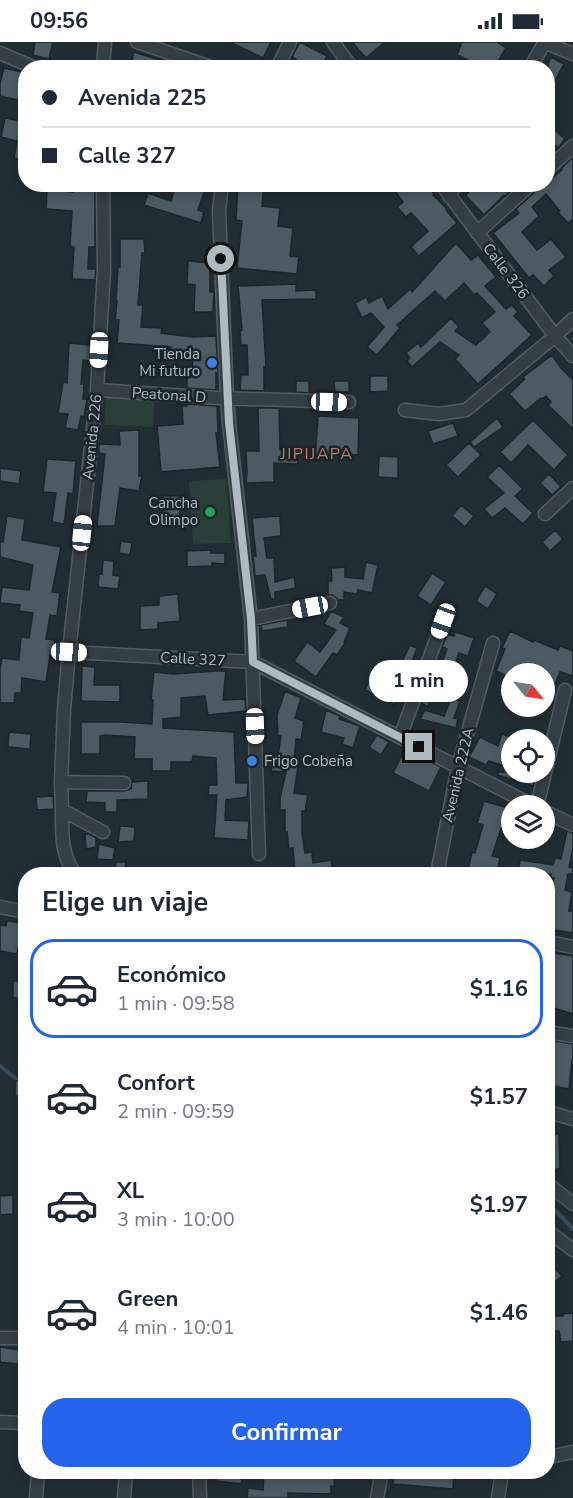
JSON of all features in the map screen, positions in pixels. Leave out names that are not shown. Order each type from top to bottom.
[{"type":"street","points":[[104,60],[105,42]]},
{"type":"street","points":[[136,42],[190,60]]},
{"type":"street","points":[[281,60],[290,42]]},
{"type":"street","points":[[333,42],[346,60]]},
{"type":"street","points":[[535,60],[545,42],[573,54]]},
{"type":"street","points":[[0,53],[18,61]]},
{"type":"street","points":[[555,163],[573,146]]},
{"type":"street","name":"Avenida 226","points":[[69,867],[62,837],[61,782],[64,709],[97,390],[104,270],[103,192]]},
{"type":"street","points":[[221,192],[219,212],[227,398],[251,619],[258,854]]},
{"type":"street","name":"Calle 326","points":[[446,192],[555,336],[573,356]]},
{"type":"street","points":[[449,196],[451,192]]},
{"type":"street","points":[[477,233],[522,192]]},
{"type":"street","points":[[405,410],[439,414],[466,410],[573,319]]},
{"type":"street","name":"Peatonal D","points":[[97,390],[227,398],[350,402]]},
{"type":"street","points":[[545,514],[573,488]]},
{"type":"street","points":[[251,619],[330,603]]},
{"type":"street","points":[[400,737],[443,621]]},
{"type":"street","name":"Avenida 222A","points":[[438,867],[458,767],[493,643]]},
{"type":"street","name":"Calle 327","points":[[69,652],[253,662],[514,795]]},
{"type":"street","points":[[539,795],[565,690]]},
{"type":"street","points":[[61,782],[124,783]]},
{"type":"street","points":[[62,810],[103,832]]},
{"type":"street","points":[[555,816],[573,825]]},
{"type":"street","points":[[0,907],[18,910]]},
{"type":"street","points":[[555,943],[573,947]]},
{"type":"street","points":[[555,1033],[573,1036]]},
{"type":"street","points":[[555,1114],[573,1119]]},
{"type":"street","points":[[555,1190],[573,1204]]},
{"type":"street","points":[[555,1236],[572,1249]]},
{"type":"street","points":[[0,1338],[18,1338]]},
{"type":"street","points":[[0,1422],[18,1423]]},
{"type":"street","points":[[555,1456],[573,1452]]},
{"type":"street","points":[[36,1498],[37,1479]]},
{"type":"street","points":[[124,1498],[125,1479]]},
{"type":"street","points":[[199,1479],[200,1498]]},
{"type":"street","points":[[377,1498],[381,1479]]},
{"type":"street","points":[[498,1498],[501,1479]]},
{"type":"green space","points":[[106,395],[155,399],[153,427],[104,425]]},
{"type":"green space","name":"Cancha Olimpo","points":[[226,479],[231,543],[193,544],[189,481]]},
{"type":"building","points":[[35,42],[53,42],[49,59],[33,55]]},
{"type":"building","points":[[230,42],[271,42],[263,58]]},
{"type":"building","points":[[300,42],[327,56],[325,60],[296,60],[292,57]]},
{"type":"building","points":[[352,42],[385,42],[366,58]]},
{"type":"building","points":[[462,42],[497,42],[506,48],[499,60],[468,60],[457,55]]},
{"type":"building","points":[[134,52],[160,60],[132,60]]},
{"type":"building","points":[[551,57],[564,64],[555,81],[555,60],[550,60]]},
{"type":"building","points":[[4,68],[18,71],[18,100],[0,96],[0,83]]},
{"type":"building","points":[[5,118],[18,120],[18,159],[14,158],[17,141],[1,137]]},
{"type":"building","points":[[555,130],[565,139],[558,148],[555,145]]},
{"type":"building","points":[[573,157],[573,219],[568,223],[546,194],[532,207],[539,216],[522,232],[537,250],[551,239],[566,257],[549,270],[554,276],[544,286],[533,275],[529,278],[493,233],[519,213],[516,209],[535,192],[555,192],[555,176]]},
{"type":"building","points":[[47,192],[95,192],[95,247],[89,247],[88,269],[96,269],[95,280],[72,279],[74,247],[70,246],[72,211],[46,209]]},
{"type":"building","points":[[174,192],[204,192],[198,210],[204,212],[201,223],[144,205],[148,193],[171,201]]},
{"type":"building","points":[[238,192],[263,192],[262,206],[280,208],[278,226],[293,228],[290,256],[299,257],[297,274],[237,268],[242,221],[236,220]]},
{"type":"building","points":[[396,192],[433,192],[457,223],[419,256],[411,247],[428,231],[411,213],[406,217],[397,207],[403,202]]},
{"type":"building","points":[[468,192],[509,192],[484,215],[466,196]]},
{"type":"building","points":[[120,239],[144,239],[145,253],[142,253],[138,305],[143,305],[141,327],[162,328],[161,333],[193,337],[216,336],[218,373],[216,373],[216,390],[187,388],[187,377],[192,377],[193,353],[171,350],[171,347],[117,343],[119,320],[115,320]]},
{"type":"building","points":[[456,243],[471,260],[478,255],[496,277],[485,286],[506,309],[512,305],[518,312],[514,316],[532,335],[478,384],[455,359],[459,355],[440,342],[412,367],[407,361],[410,358],[406,353],[418,343],[421,347],[451,318],[459,327],[455,331],[476,345],[490,332],[482,323],[495,312],[477,293],[474,295],[464,283],[445,301],[435,291],[397,325],[400,328],[377,355],[367,347],[384,327],[371,313],[362,318],[355,303],[366,297],[369,303],[382,296],[388,309],[410,289],[412,292]]},
{"type":"building","points":[[188,261],[210,263],[210,292],[214,292],[213,312],[194,312],[195,285],[187,284]]},
{"type":"building","points":[[296,284],[296,291],[316,290],[316,299],[262,300],[266,367],[264,367],[264,391],[240,390],[241,375],[248,375],[247,345],[241,345],[238,286]]},
{"type":"building","points":[[69,343],[91,345],[90,361],[83,360],[81,384],[84,384],[83,399],[87,399],[84,417],[81,416],[78,430],[65,428],[68,414],[58,413],[63,382],[67,383]]},
{"type":"building","points":[[552,355],[573,380],[573,429],[548,405],[551,402],[546,396],[525,411],[509,394],[525,379],[523,377]]},
{"type":"building","points":[[370,376],[388,376],[388,391],[370,392]]},
{"type":"building","points":[[296,381],[309,381],[309,393],[296,392]]},
{"type":"building","points":[[334,381],[349,381],[349,392],[335,392]]},
{"type":"building","points":[[187,404],[217,406],[218,433],[216,433],[220,467],[161,472],[157,426],[183,424],[182,406],[187,406]]},
{"type":"building","points":[[258,408],[279,408],[280,449],[297,448],[298,464],[274,463],[274,482],[246,483],[246,451],[259,451]]},
{"type":"building","points":[[318,416],[359,418],[358,455],[329,454],[329,459],[315,458]]},
{"type":"building","points":[[497,418],[503,427],[474,447],[470,442]]},
{"type":"building","points":[[533,420],[568,455],[554,470],[528,445],[511,463],[500,452]]},
{"type":"building","points":[[453,423],[458,436],[433,444],[428,431]]},
{"type":"building","points":[[139,430],[139,476],[142,476],[139,491],[120,488],[115,526],[97,526],[105,454],[99,453],[99,444],[120,445],[119,431]]},
{"type":"building","points":[[469,443],[481,455],[458,477],[446,465]]},
{"type":"building","points":[[379,456],[398,457],[398,478],[378,477]]},
{"type":"building","points":[[47,459],[76,461],[73,494],[68,493],[64,524],[52,522],[56,493],[43,492]]},
{"type":"building","points":[[499,465],[523,489],[515,496],[533,513],[523,524],[505,508],[492,518],[484,509],[504,493],[487,477]]},
{"type":"building","points":[[0,468],[21,471],[19,484],[0,481]]},
{"type":"building","points":[[549,474],[561,487],[552,495],[540,483]]},
{"type":"building","points":[[163,496],[179,496],[180,519],[164,520]]},
{"type":"building","points":[[461,505],[474,516],[465,527],[452,516]]},
{"type":"building","points":[[7,516],[25,519],[22,540],[61,547],[52,592],[60,593],[57,616],[50,615],[46,639],[55,640],[46,682],[22,678],[21,693],[15,693],[14,703],[0,703],[2,658],[19,660],[21,637],[29,638],[33,613],[19,611],[20,605],[0,603],[2,587],[29,590],[33,565],[0,557],[0,541],[3,542]]},
{"type":"building","points":[[280,516],[281,536],[264,538],[267,558],[274,558],[275,582],[294,577],[296,588],[275,592],[275,599],[271,599],[265,575],[255,576],[253,556],[256,556],[252,518]]},
{"type":"building","points":[[555,530],[563,539],[550,551],[542,542]]},
{"type":"building","points":[[121,541],[132,543],[130,555],[119,553]]},
{"type":"building","points":[[211,550],[211,553],[225,553],[225,564],[212,563],[212,566],[187,567],[187,551]]},
{"type":"building","points":[[103,560],[114,561],[113,575],[120,576],[118,589],[98,587]]},
{"type":"building","points":[[366,562],[378,565],[372,593],[358,590],[357,594],[344,592],[344,600],[328,595],[328,581],[332,581],[331,568],[345,567],[345,577],[363,579]]},
{"type":"building","points":[[432,573],[446,582],[431,605],[417,596]]},
{"type":"building","points":[[485,586],[497,594],[488,609],[476,601]]},
{"type":"building","points":[[178,594],[180,621],[158,623],[158,629],[140,630],[140,606],[159,605],[159,596]]},
{"type":"building","points":[[331,611],[344,617],[340,623],[350,628],[345,643],[337,655],[333,653],[316,677],[294,661],[307,642],[320,652],[336,630],[324,624]]},
{"type":"building","points":[[287,620],[288,627],[262,631],[261,625]]},
{"type":"building","points":[[510,631],[558,650],[560,646],[573,651],[573,676],[560,672],[555,685],[555,663],[501,663],[501,673],[496,671],[505,649],[502,648]]},
{"type":"building","points":[[455,632],[474,638],[468,656],[459,653],[451,676],[463,680],[458,694],[434,686],[428,707],[421,703],[435,666],[440,667],[447,649],[442,647],[447,634],[454,636]]},
{"type":"building","points":[[410,645],[417,648],[395,705],[365,690],[373,673],[392,682]]},
{"type":"building","points":[[82,666],[95,667],[94,685],[120,685],[120,702],[81,701]]},
{"type":"building","points":[[226,671],[223,700],[245,699],[246,711],[208,715],[205,696],[181,698],[181,717],[163,719],[163,728],[234,732],[236,783],[248,783],[247,797],[226,800],[225,820],[249,821],[248,840],[214,838],[217,795],[208,795],[209,785],[217,785],[216,758],[193,756],[192,762],[171,762],[171,771],[152,771],[152,759],[134,759],[135,737],[105,735],[100,736],[100,754],[81,754],[81,722],[152,724],[153,700],[151,700],[154,672],[173,674]]},
{"type":"building","points":[[285,691],[301,698],[295,718],[304,721],[301,740],[296,739],[294,760],[299,760],[294,793],[308,795],[305,811],[302,811],[305,853],[312,852],[313,863],[331,860],[332,867],[294,867],[293,848],[289,849],[287,832],[285,832],[285,810],[280,810],[280,798],[286,772],[271,771],[273,756],[278,756],[281,736],[278,736],[277,715]]},
{"type":"building","points":[[451,698],[460,701],[454,718],[458,719],[456,728],[420,719],[425,710],[444,716]]},
{"type":"building","points":[[326,710],[340,716],[339,719],[360,726],[353,748],[342,744],[344,738],[321,732]]},
{"type":"building","points":[[9,732],[31,734],[30,749],[8,747]]},
{"type":"building","points":[[377,735],[389,742],[381,755],[369,747]]},
{"type":"building","points":[[480,737],[498,746],[501,737],[501,765],[489,761],[486,765],[469,757]]},
{"type":"building","points":[[405,749],[441,767],[429,791],[393,773]]},
{"type":"building","points":[[148,781],[148,799],[117,800],[117,812],[105,812],[105,803],[86,802],[87,791],[124,791],[131,789],[132,782]]},
{"type":"building","points":[[53,796],[54,809],[37,810],[36,797]]},
{"type":"building","points":[[484,801],[501,806],[501,829],[492,856],[500,858],[498,867],[469,867],[483,825],[477,823]]},
{"type":"building","points":[[120,826],[135,827],[134,841],[118,842]]},
{"type":"building","points":[[567,831],[573,833],[573,849],[569,867],[573,868],[573,874],[568,874],[565,890],[572,892],[569,911],[573,911],[573,933],[555,930],[555,867],[519,867],[520,860],[553,865],[555,858],[561,859]]},
{"type":"building","points":[[85,834],[96,838],[96,847],[86,849]]},
{"type":"building","points":[[99,844],[115,848],[113,860],[97,859]]},
{"type":"building","points":[[116,862],[126,862],[125,867],[115,867]]},
{"type":"building","points":[[7,921],[18,922],[17,954],[0,951],[0,925],[6,926]]},
{"type":"building","points":[[555,953],[573,956],[573,1014],[555,1008]]},
{"type":"building","points":[[13,981],[18,981],[18,998],[13,998]]},
{"type":"building","points":[[555,1041],[573,1044],[569,1089],[555,1086]]},
{"type":"building","points":[[15,1081],[18,1081],[18,1096],[15,1096]]},
{"type":"building","points":[[555,1134],[559,1134],[560,1169],[555,1170]]},
{"type":"building","points":[[13,1195],[13,1214],[0,1215],[0,1196]]},
{"type":"building","points":[[555,1268],[562,1276],[555,1282]]},
{"type":"building","points":[[573,1313],[573,1341],[561,1342],[559,1331],[555,1331],[555,1316],[563,1316],[563,1314]]},
{"type":"building","points":[[0,1347],[18,1350],[18,1364],[0,1362]]},
{"type":"building","points":[[216,1479],[242,1479],[241,1484],[216,1481]]},
{"type":"building","points":[[264,1479],[335,1479],[334,1487],[331,1486],[331,1494],[288,1493],[288,1498],[247,1498],[248,1488],[263,1490]]},
{"type":"building","points":[[393,1479],[454,1479],[453,1489],[393,1484]]},
{"type":"waterway","points":[[0,1066],[18,1080]]},
{"type":"waterway","points":[[555,1210],[573,1229]]},
{"type":"place","name":"Tienda Mi futuro","points":[[212,363]]},
{"type":"place","name":"Cancha Olimpo","points":[[210,512]]},
{"type":"place","name":"Frigo Cobeña","points":[[252,761]]},
{"type":"district","name":"JIPIJAPA","points":[[317,454]]},
{"type":"route","points":[[221,259],[227,398],[251,619],[253,662],[419,747]]}]
